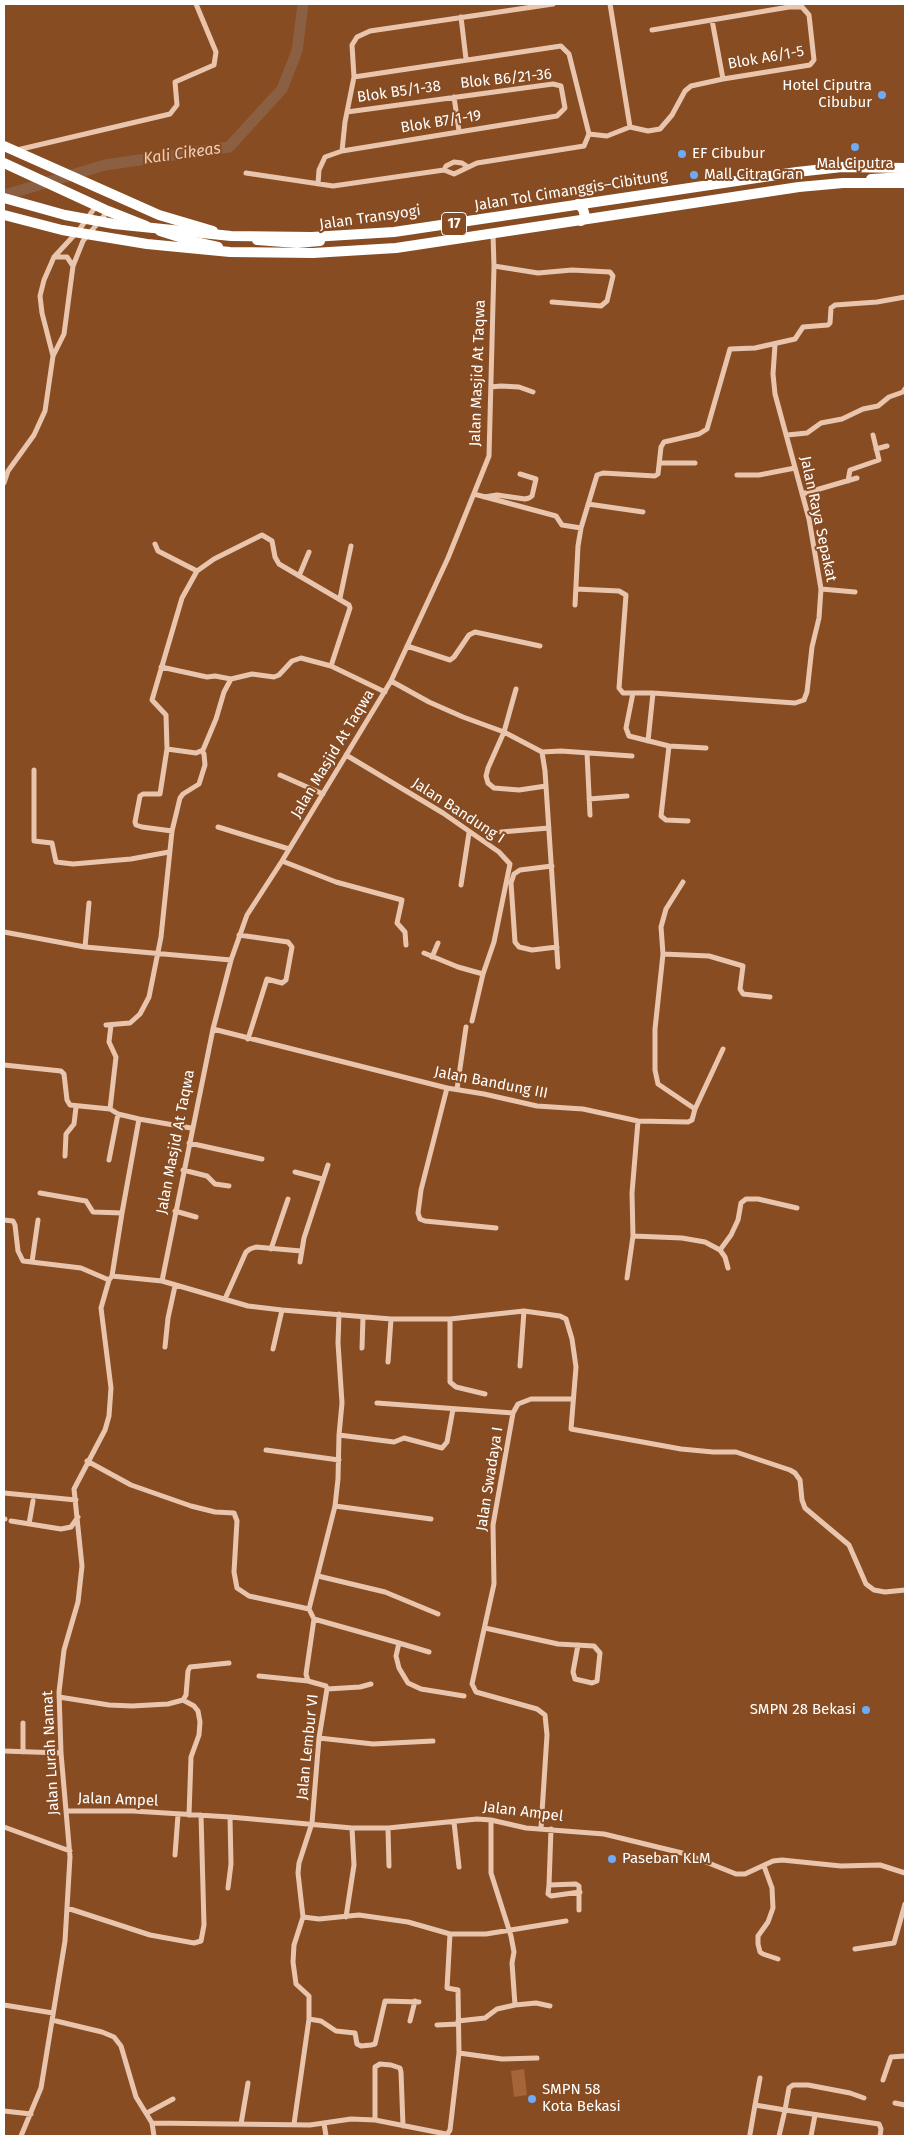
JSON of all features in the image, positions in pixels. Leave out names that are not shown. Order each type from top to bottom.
[{"type":"highway","name":"Jalan Transyogi","points":[[4,146],[172,220],[225,234],[276,243],[323,240],[778,175],[867,165],[905,163]]},
{"type":"highway","name":"Jalan Transyogi","points":[[8,165],[108,211],[194,242],[252,254],[293,257],[394,249],[865,180],[905,177]]},
{"type":"highway","name":"Jalan Tol Cimanggis–Cibitung","points":[[4,198],[65,215],[131,226],[232,236],[312,237],[394,232],[797,172],[842,167],[905,168]]},
{"type":"highway","name":"Jalan Tol Cimanggis–Cibitung","points":[[4,214],[62,230],[138,243],[230,252],[313,253],[404,247],[799,188],[843,183],[905,183]]},
{"type":"highway","points":[[602,200],[601,208],[608,218]]},
{"type":"highway","points":[[578,204],[583,209],[585,216],[581,222]]},
{"type":"street","points":[[15,150],[170,114],[177,105],[175,82],[214,65],[216,52],[196,4]]},
{"type":"street","points":[[342,151],[354,77],[352,45],[354,40],[362,34],[370,31],[554,4]]},
{"type":"street","points":[[589,134],[607,136],[630,126],[610,4]]},
{"type":"street","name":"Blok A6/1-5","points":[[630,126],[648,131],[660,129],[672,115],[685,91],[690,86],[810,65],[814,60],[809,15],[802,8],[789,7],[652,30]]},
{"type":"street","points":[[460,17],[466,59]]},
{"type":"street","points":[[712,20],[723,79]]},
{"type":"street","points":[[246,172],[333,186],[444,170],[454,174],[477,163],[584,146],[589,134],[569,54],[564,47],[556,45],[354,77]]},
{"type":"street","name":"Blok B6/21-36","points":[[454,97],[553,84],[561,86]]},
{"type":"street","name":"Blok B7/1-19","points":[[318,184],[319,170],[325,157],[342,151],[557,116],[565,108],[561,86]]},
{"type":"street","points":[[454,97],[460,131]]},
{"type":"street","name":"Blok B5/1-38","points":[[347,112],[454,97]]},
{"type":"street","points":[[444,170],[446,166],[454,162],[462,162],[468,166]]},
{"type":"street","points":[[53,356],[42,313],[40,296],[48,268],[54,257],[79,230],[92,204]]},
{"type":"street","points":[[4,483],[8,471],[34,435],[45,411],[53,356],[64,334],[73,266],[83,241],[108,211]]},
{"type":"street","name":"Jalan Masjid At Taqwa","points":[[162,1282],[212,1029],[231,960],[247,914],[261,890],[282,861],[391,681],[448,558],[488,456],[494,266],[493,234]]},
{"type":"street","points":[[54,257],[67,257],[73,266]]},
{"type":"street","points":[[494,266],[538,273],[572,270],[610,272],[612,276],[607,300],[601,306],[552,302]]},
{"type":"street","points":[[575,605],[578,546],[581,528],[597,475],[603,473],[655,476],[658,474],[661,446],[664,442],[699,434],[707,429],[730,348],[775,345],[795,339],[803,327],[828,326],[831,308],[835,305],[905,298]]},
{"type":"street","name":"Jalan Raya Sepakat","points":[[653,693],[795,703],[802,702],[807,692],[812,647],[821,605],[821,589],[816,555],[802,494],[776,394],[773,374],[775,345]]},
{"type":"street","points":[[491,387],[519,387],[533,392]]},
{"type":"street","points":[[787,435],[807,433],[822,423],[842,419],[863,409],[878,406],[889,397],[903,392],[905,389]]},
{"type":"street","points":[[848,481],[850,470],[878,461],[873,435]]},
{"type":"street","points":[[876,449],[887,446]]},
{"type":"street","points":[[660,463],[695,463]]},
{"type":"street","points":[[737,475],[759,475],[795,468]]},
{"type":"street","points":[[484,497],[497,495],[529,498],[532,496],[536,479],[520,474]]},
{"type":"street","points":[[802,494],[857,478]]},
{"type":"street","points":[[474,494],[556,516],[562,525],[581,528]]},
{"type":"street","points":[[588,504],[643,512]]},
{"type":"street","points":[[172,831],[142,827],[136,825],[135,822],[140,796],[143,794],[160,794],[167,749],[166,716],[152,700],[182,598],[197,572],[214,559],[262,536],[272,541],[275,557],[279,564],[349,605],[350,608],[331,666]]},
{"type":"street","points":[[155,544],[158,551],[197,572]]},
{"type":"street","points":[[340,598],[351,546]]},
{"type":"street","points":[[299,576],[309,552]]},
{"type":"street","points":[[576,589],[619,591],[626,595],[620,688],[623,693],[653,693],[648,741]]},
{"type":"street","points":[[821,589],[855,592]]},
{"type":"street","points":[[407,646],[450,660],[470,634],[476,632],[540,646]]},
{"type":"street","points":[[161,667],[207,677],[215,676],[231,679],[252,674],[274,677],[279,675],[292,661],[301,658],[331,666],[385,692]]},
{"type":"street","points":[[110,1109],[116,1058],[109,1042],[109,1025],[130,1023],[140,1014],[149,997],[158,955],[172,831],[180,798],[182,794],[199,784],[205,765],[202,752],[216,719],[224,692],[231,679]]},
{"type":"street","points":[[391,681],[447,710],[504,732],[542,752],[561,751],[632,756]]},
{"type":"street","points":[[516,689],[504,732],[488,768],[486,776],[488,783],[494,788],[520,790],[546,786]]},
{"type":"street","points":[[633,693],[627,733],[629,736],[669,746],[706,748]]},
{"type":"street","points":[[669,746],[662,816],[666,820],[688,821]]},
{"type":"street","points":[[167,749],[196,753],[202,752]]},
{"type":"street","points":[[542,752],[552,866],[558,967]]},
{"type":"street","points":[[587,753],[590,815]]},
{"type":"street","name":"Jalan Bandung I","points":[[346,755],[443,813],[469,833],[499,852],[510,864],[494,942],[483,974]]},
{"type":"street","points":[[34,770],[34,841],[52,843],[56,862],[73,864],[131,859],[169,852]]},
{"type":"street","points":[[280,775],[323,794]]},
{"type":"street","points":[[589,799],[627,796]]},
{"type":"street","points":[[218,828],[289,849]]},
{"type":"street","points":[[501,832],[549,828]]},
{"type":"street","points":[[460,884],[469,833]]},
{"type":"street","points":[[282,861],[336,882],[401,899],[397,923],[405,932],[406,945]]},
{"type":"street","points":[[552,866],[520,870],[514,874],[511,883],[515,942],[519,947],[532,950],[557,947]]},
{"type":"street","points":[[683,882],[666,908],[660,926],[663,954],[655,1028],[656,1082],[695,1109]]},
{"type":"street","points":[[85,948],[89,902]]},
{"type":"street","points":[[4,932],[85,948],[231,960]]},
{"type":"street","points":[[239,935],[288,942],[292,947],[286,980],[282,983],[267,980],[248,1039]]},
{"type":"street","points":[[432,957],[438,943]]},
{"type":"street","points":[[424,953],[458,967],[483,974],[472,1021]]},
{"type":"street","points":[[663,954],[709,956],[743,966],[740,989],[743,994],[770,997]]},
{"type":"street","points":[[457,1090],[466,1027]]},
{"type":"street","name":"Jalan Bandung III","points":[[212,1029],[447,1088],[537,1106],[582,1109],[638,1121],[688,1122],[692,1120],[695,1109],[723,1049]]},
{"type":"street","points":[[4,1065],[61,1070],[64,1074],[67,1100],[70,1105],[110,1109],[118,1114],[139,1119],[191,1128]]},
{"type":"street","points":[[447,1088],[421,1190],[418,1213],[420,1219],[496,1228]]},
{"type":"street","points":[[65,1156],[66,1134],[74,1124],[76,1106]]},
{"type":"street","points":[[109,1160],[118,1114]]},
{"type":"street","name":"Jalan Lurah Namat","points":[[21,2136],[41,2088],[65,1941],[70,1851],[61,1753],[59,1697],[64,1650],[78,1602],[82,1566],[74,1489],[110,1416],[111,1388],[101,1308],[111,1278],[139,1119]]},
{"type":"street","points":[[627,1278],[633,1236],[632,1193],[638,1121]]},
{"type":"street","points":[[189,1143],[262,1159]]},
{"type":"street","points":[[300,1262],[301,1251],[322,1179],[328,1165]]},
{"type":"street","points":[[183,1170],[207,1176],[215,1184],[229,1186]]},
{"type":"street","points":[[295,1172],[322,1179]]},
{"type":"street","points":[[40,1193],[86,1201],[92,1212],[122,1213]]},
{"type":"street","points":[[271,1248],[288,1199]]},
{"type":"street","points":[[720,1250],[731,1235],[738,1220],[741,1203],[746,1199],[758,1199],[797,1208]]},
{"type":"street","points":[[175,1211],[196,1217]]},
{"type":"street","points":[[4,1220],[13,1221],[15,1225],[20,1258],[23,1261],[81,1268],[111,1278],[162,1282],[248,1306],[391,1319],[450,1319],[524,1311],[560,1316],[566,1319],[572,1339],[576,1368],[571,1429],[681,1449],[736,1452],[790,1470],[800,1480],[802,1500],[805,1508],[849,1545],[866,1584],[874,1590],[885,1592],[905,1590]]},
{"type":"street","points":[[32,1262],[38,1220]]},
{"type":"street","points":[[633,1236],[682,1238],[705,1242],[720,1250],[725,1257],[728,1268]]},
{"type":"street","points":[[225,1300],[246,1252],[256,1247],[301,1251]]},
{"type":"street","points":[[165,1347],[175,1286]]},
{"type":"street","points":[[273,1349],[282,1310]]},
{"type":"street","points":[[520,1366],[524,1311]]},
{"type":"street","points":[[339,1314],[338,1343],[342,1403],[335,1506],[309,1609],[314,1619],[430,1652]]},
{"type":"street","points":[[362,1348],[363,1317]]},
{"type":"street","points":[[388,1362],[391,1319]]},
{"type":"street","points":[[450,1319],[450,1382],[456,1387],[485,1394]]},
{"type":"street","name":"Jalan Swadaya I","points":[[541,1828],[547,1735],[546,1718],[543,1712],[537,1709],[476,1692],[472,1684],[494,1584],[493,1525],[513,1413],[518,1404],[531,1398],[573,1399]]},
{"type":"street","points":[[377,1403],[513,1413]]},
{"type":"street","points":[[339,1435],[394,1442],[405,1438],[442,1448],[447,1442],[453,1409]]},
{"type":"street","points":[[266,1450],[339,1460]]},
{"type":"street","points":[[87,1461],[131,1485],[191,1506],[215,1512],[234,1513],[237,1521],[234,1572],[237,1588],[249,1596],[309,1609]]},
{"type":"street","points":[[4,1493],[76,1500]]},
{"type":"street","points":[[29,1524],[33,1501]]},
{"type":"street","points":[[335,1506],[431,1519]]},
{"type":"street","points":[[6,1520],[66,1528],[71,1527],[78,1517]]},
{"type":"street","points":[[318,1576],[385,1592],[438,1614]]},
{"type":"street","name":"Jalan Lembur VI","points":[[303,1918],[298,1873],[299,1863],[312,1823],[319,1738],[327,1689],[326,1686],[308,1681],[306,1674],[314,1619]]},
{"type":"street","points":[[485,1628],[548,1642],[594,1646],[598,1648],[600,1662],[597,1680],[592,1683],[575,1679],[573,1672],[578,1645]]},
{"type":"street","points":[[399,1643],[396,1656],[397,1662],[408,1683],[420,1689],[464,1696]]},
{"type":"street","points":[[183,1700],[186,1695],[190,1666],[228,1663]]},
{"type":"street","points":[[259,1676],[308,1681]]},
{"type":"street","points":[[327,1689],[360,1687],[371,1684]]},
{"type":"street","points":[[59,1697],[109,1705],[132,1706],[168,1704],[183,1700],[194,1706],[198,1711],[200,1722],[199,1735],[191,1757],[189,1815]]},
{"type":"street","points":[[23,1723],[24,1752]]},
{"type":"street","points":[[319,1738],[373,1744],[433,1741]]},
{"type":"street","points":[[4,1751],[61,1753]]},
{"type":"street","name":"Jalan Ampel","points":[[67,1811],[133,1811],[201,1815],[312,1823],[352,1828],[388,1828],[477,1819],[491,1820],[526,1828],[604,1834],[686,1854],[736,1874],[745,1874],[782,1860],[841,1866],[880,1865],[905,1873]]},
{"type":"street","points":[[175,1855],[178,1815]]},
{"type":"street","points":[[67,1908],[150,1935],[194,1943],[201,1941],[204,1925],[201,1815]]},
{"type":"street","points":[[228,1888],[231,1864],[230,1817]]},
{"type":"street","points":[[491,1820],[491,1873],[514,1952],[512,1963],[515,2005]]},
{"type":"street","points":[[454,1822],[459,1867]]},
{"type":"street","points":[[4,1827],[70,1851]]},
{"type":"street","points":[[346,1917],[354,1865],[352,1828]]},
{"type":"street","points":[[388,1828],[389,1866]]},
{"type":"street","points":[[551,1829],[548,1894],[551,1896],[580,1892]]},
{"type":"street","points":[[764,1866],[772,1888],[773,1908],[768,1922],[758,1936],[758,1944],[760,1952],[778,1959]]},
{"type":"street","points":[[549,1885],[576,1884],[579,1886],[579,1910]]},
{"type":"street","points":[[855,1949],[894,1943],[905,1904]]},
{"type":"street","points":[[294,2124],[309,2019],[309,1996],[296,1984],[293,1962],[294,1945],[303,1918],[319,1919],[359,1915],[408,1922],[450,1934],[486,1934],[566,1921]]},
{"type":"street","points":[[152,2123],[294,2124],[324,2123],[351,2119],[375,2120],[446,2135],[450,2130],[459,2053],[458,1990],[447,1988],[450,1934]]},
{"type":"street","points":[[309,2019],[320,2021],[336,2031],[355,2034],[357,2044],[361,2046],[375,2044],[385,2001],[417,2001],[410,2021]]},
{"type":"street","points":[[437,2025],[485,2018],[497,2009],[515,2005],[536,2003],[550,2006]]},
{"type":"street","points":[[4,2005],[53,2013]]},
{"type":"street","points":[[52,2020],[102,2032],[114,2038],[121,2046],[136,2097],[152,2123],[154,2136]]},
{"type":"street","points":[[459,2053],[502,2059],[537,2058]]},
{"type":"street","points":[[883,2080],[891,2056],[905,2056]]},
{"type":"street","points":[[375,2120],[375,2067],[380,2064],[391,2065],[400,2069],[403,2126]]},
{"type":"street","points":[[750,2134],[760,2078]]},
{"type":"street","points":[[242,2124],[248,2083]]},
{"type":"street","points":[[779,2136],[789,2088],[793,2084],[820,2087],[864,2098]]},
{"type":"street","points":[[147,2113],[173,2100]]},
{"type":"street","points":[[895,2103],[905,2105]]},
{"type":"street","points":[[755,2105],[879,2124],[881,2129],[880,2136]]},
{"type":"street","points":[[4,2111],[31,2114]]},
{"type":"street","points":[[811,2136],[815,2114]]},
{"type":"street","points":[[324,2123],[326,2136]]},
{"type":"shaded area","points":[[524,2069],[527,2095],[514,2097],[511,2071]]},
{"type":"waterway","name":"Kali Cikeas","points":[[4,197],[8,194],[105,165],[229,147],[282,89],[297,51],[303,4]]},
{"type":"place","name":"Hotel Ciputra Cibubur","points":[[882,95]]},
{"type":"place","name":"Mal Ciputra","points":[[855,147]]},
{"type":"place","name":"EF Cibubur","points":[[682,154]]},
{"type":"place","name":"Mall Citra Gran","points":[[694,175]]},
{"type":"place","name":"SMPN 28 Bekasi","points":[[866,1710]]},
{"type":"place","name":"Paseban KLM","points":[[612,1859]]},
{"type":"place","name":"SMPN 58 Kota Bekasi","points":[[532,2099]]}]
